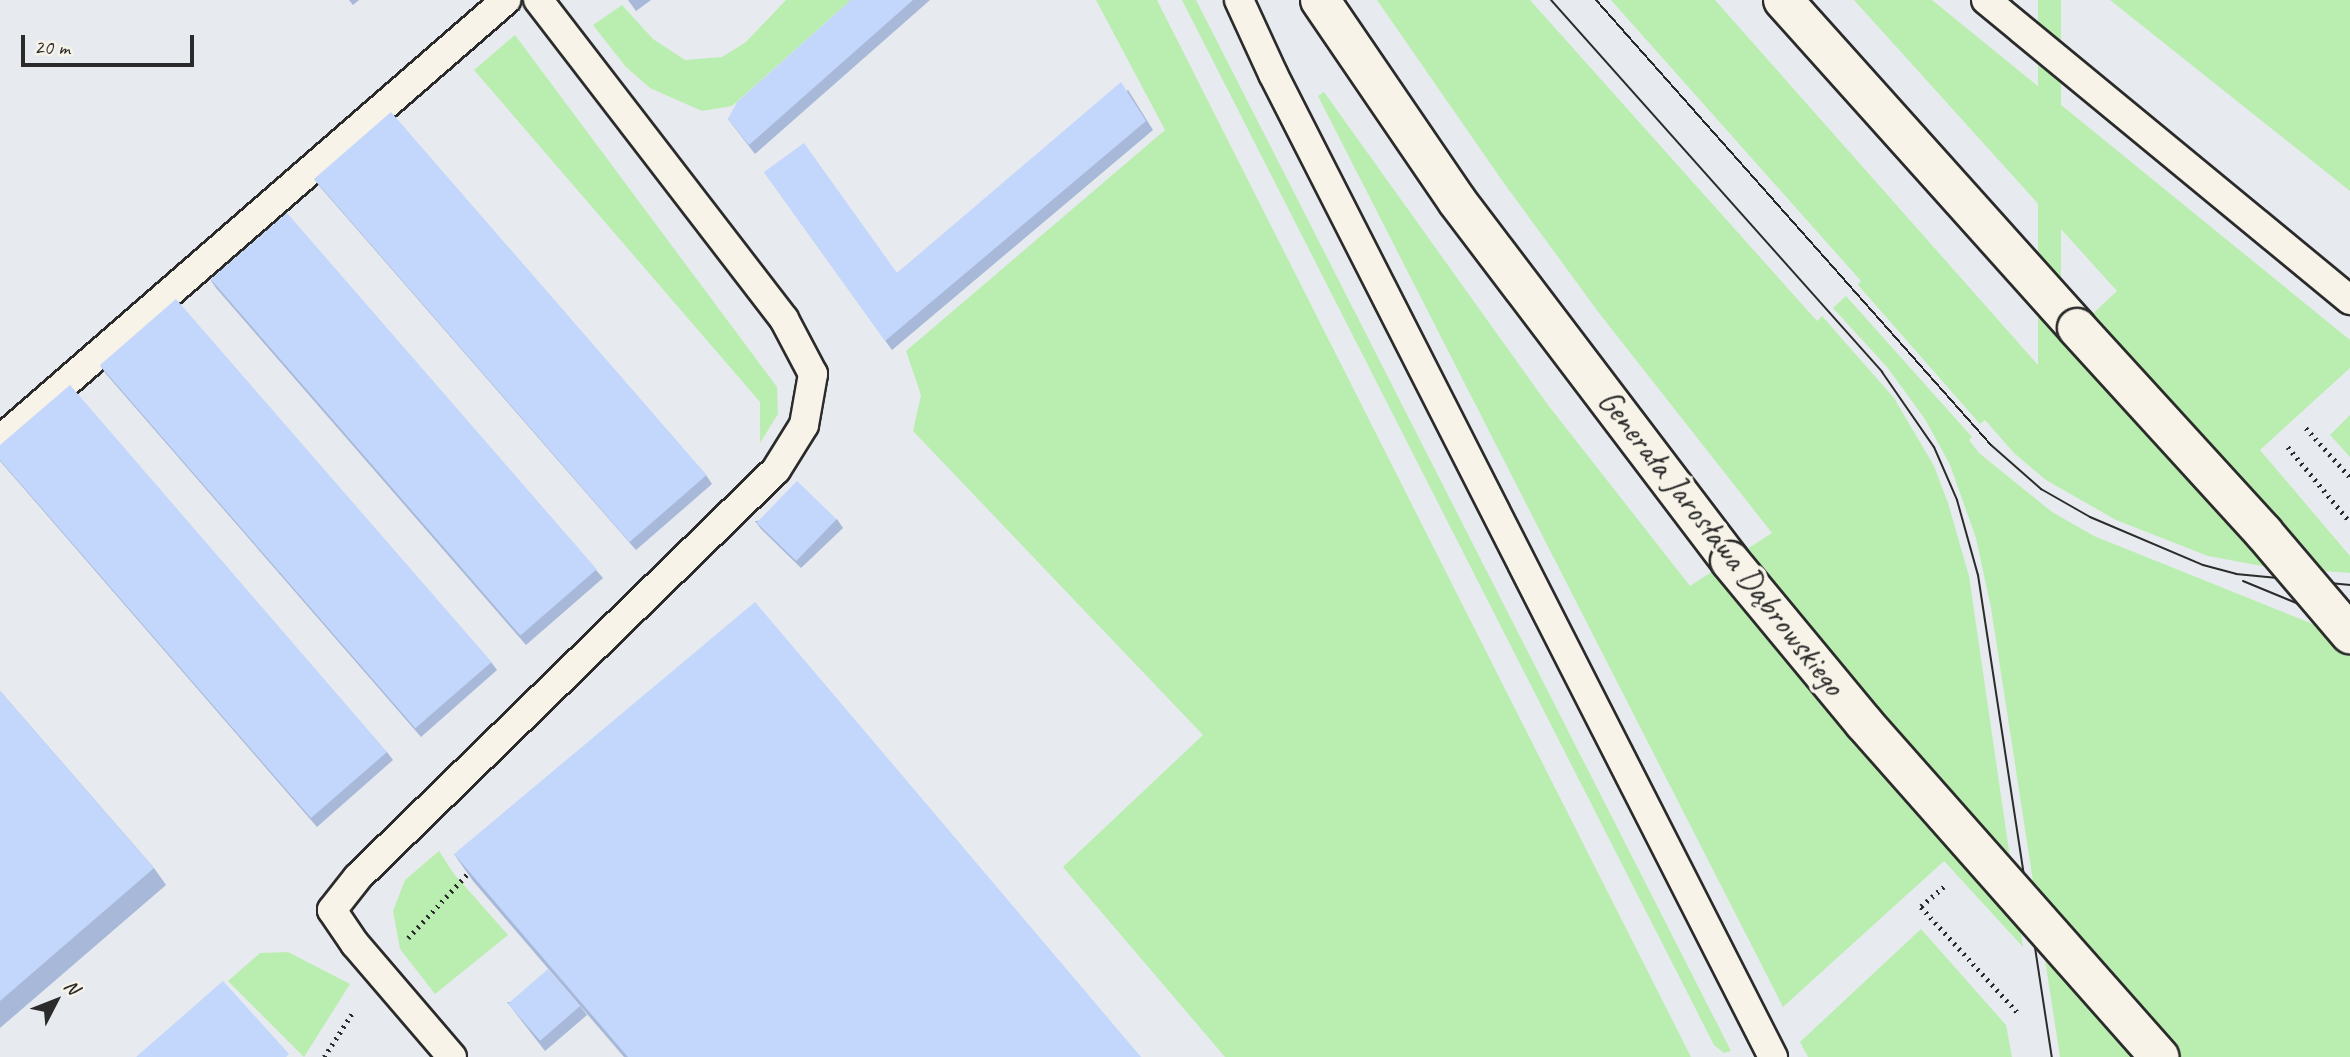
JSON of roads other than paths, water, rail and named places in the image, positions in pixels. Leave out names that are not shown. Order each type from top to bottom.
[{"type":"main road","name":"Generała Jarosława Dąbrowskiego","points":[[1320,0],[1457,201],[1730,561],[1873,733],[2159,1057]]},
{"type":"main road","points":[[1783,0],[2263,533],[2350,634]]},
{"type":"lane","points":[[0,440],[506,0]]},
{"type":"lane","points":[[452,1057],[355,944],[332,910],[358,877],[776,470],[804,425],[813,374],[784,319],[538,0]]},
{"type":"lane","points":[[1240,0],[1273,74],[1773,1057]]},
{"type":"lane","points":[[1986,0],[2350,300]]},
{"type":"tram line","points":[[1551,0],[1882,372],[1934,447],[1957,500],[1978,575],[2052,1057]]},
{"type":"tram line","points":[[1596,0],[1991,445],[2041,489],[2090,517],[2203,565],[2236,574],[2350,585]]},
{"type":"tram line","points":[[2243,581],[2350,625]]}]
